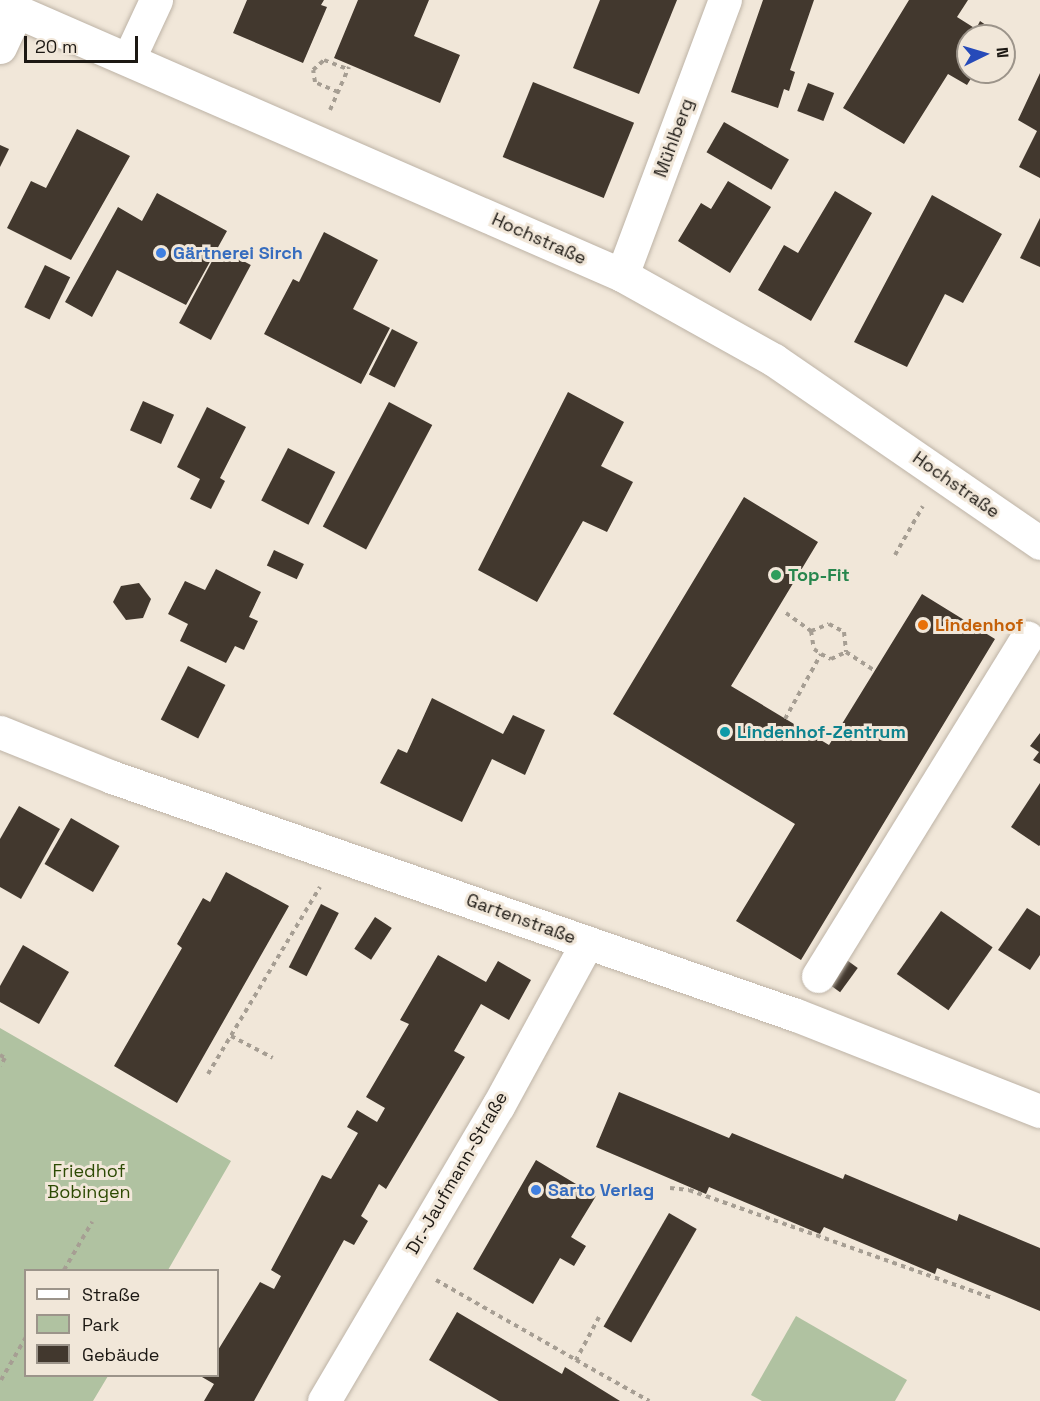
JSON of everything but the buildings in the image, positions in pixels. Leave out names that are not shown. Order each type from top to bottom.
[{"type":"street","points":[[129,58],[156,0]]},
{"type":"street","name":"Mühlberg","points":[[622,275],[725,0]]},
{"type":"street","points":[[0,46],[25,9]]},
{"type":"street","name":"Hochstraße","points":[[25,9],[129,58],[622,275],[774,360],[1040,543]]},
{"type":"street","points":[[818,976],[1027,637]]},
{"type":"street","name":"Gartenstraße","points":[[0,732],[38,750],[796,1015],[1040,1112]]},
{"type":"street","name":"Dr.-Jaufmann-Straße","points":[[335,1397],[405,1263],[587,943]]},
{"type":"path","points":[[338,92],[315,82],[313,70],[324,60],[349,68],[342,83]]},
{"type":"path","points":[[895,555],[941,475]]},
{"type":"path","points":[[786,613],[811,631],[814,649],[821,654],[831,659],[846,652]]},
{"type":"path","points":[[811,631],[829,624],[844,632],[846,652]]},
{"type":"path","points":[[846,652],[875,671]]},
{"type":"path","points":[[786,718],[821,654]]},
{"type":"path","points":[[208,1074],[339,855]]},
{"type":"path","points":[[231,1036],[273,1058]]},
{"type":"path","points":[[0,1055],[4,1058],[0,1066]]},
{"type":"path","points":[[670,1188],[689,1190],[992,1298]]},
{"type":"path","points":[[65,1269],[92,1222]]},
{"type":"path","points":[[405,1263],[649,1401]]},
{"type":"path","points":[[576,1360],[598,1317]]},
{"type":"path","points":[[0,1380],[24,1340]]},
{"type":"green space","name":"Friedhof Bobingen","points":[[0,1028],[231,1161],[169,1269],[24,1269],[24,1377],[107,1377],[93,1401],[0,1401]]},
{"type":"green space","points":[[796,1316],[907,1380],[895,1401],[762,1401],[751,1395]]},
{"type":"place","name":"Gärtnerei Sirch","points":[[161,253]]},
{"type":"place","name":"Top-Fit","points":[[776,575]]},
{"type":"place","name":"Lindenhof","points":[[923,625]]},
{"type":"place","name":"Lindenhof-Zentrum","points":[[725,732]]},
{"type":"place","name":"Sarto Verlag","points":[[536,1190]]}]
